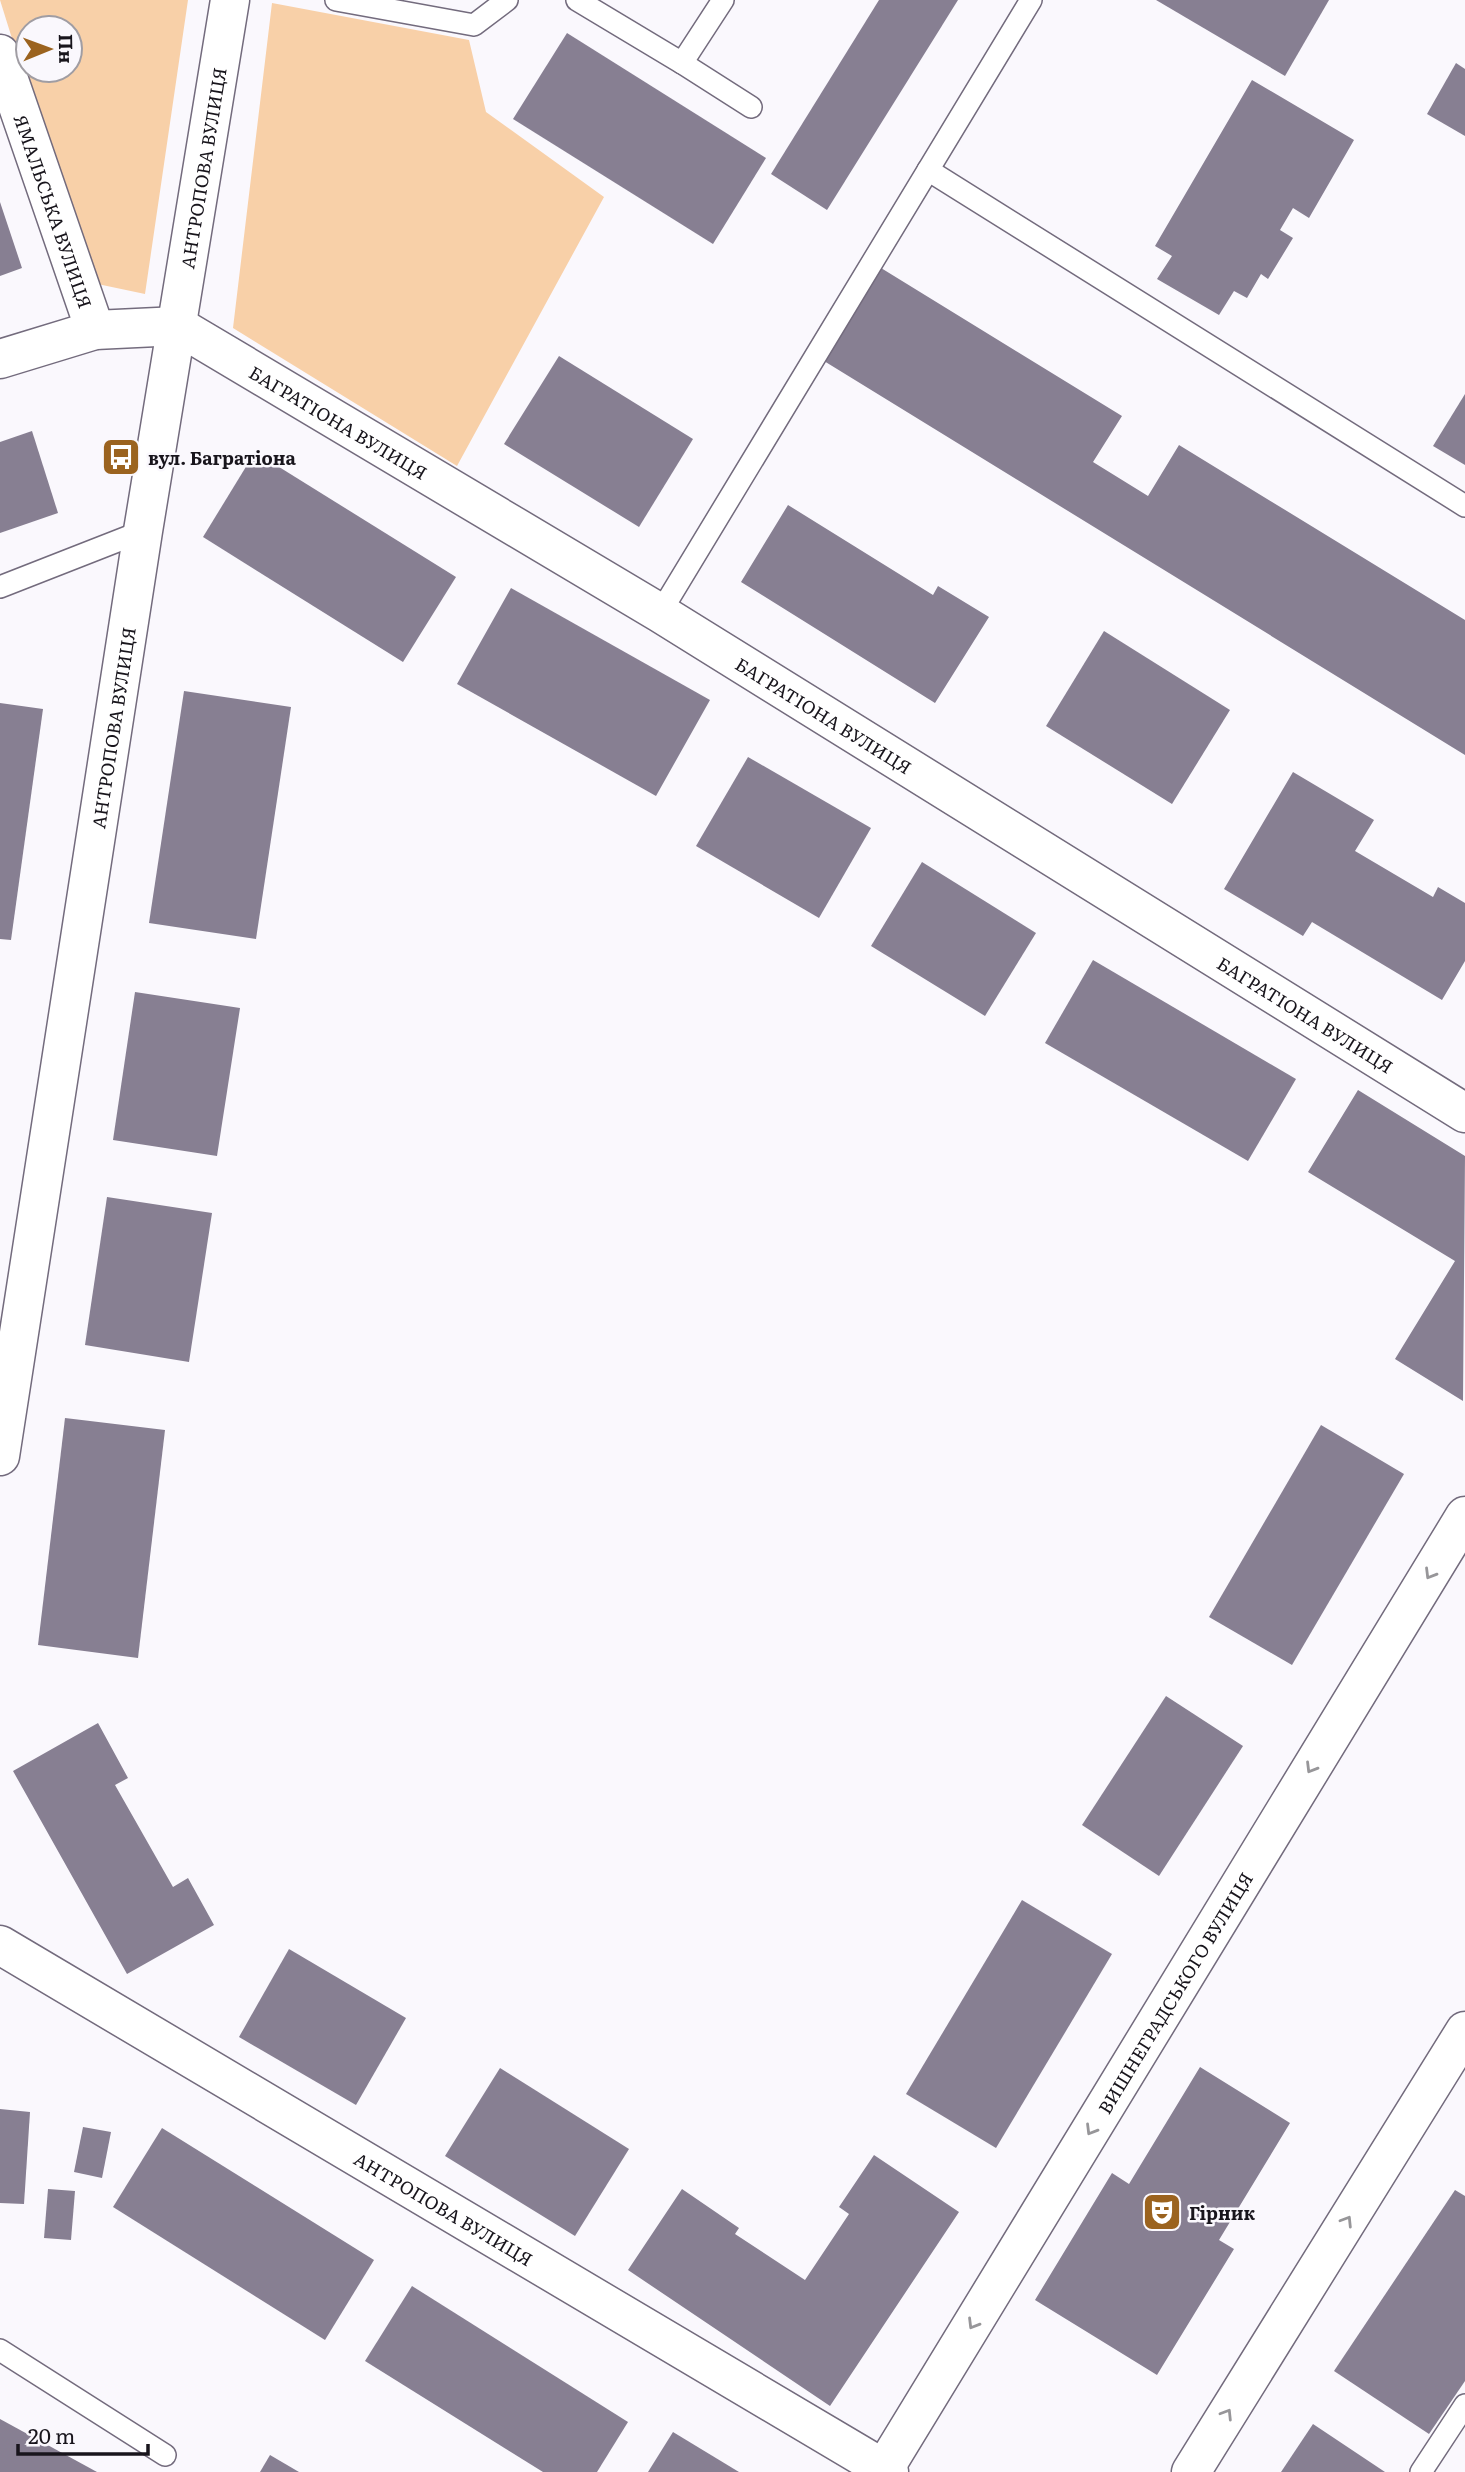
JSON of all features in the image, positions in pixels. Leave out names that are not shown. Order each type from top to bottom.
[{"type":"street","name":"АНТРОПОВА ВУЛИЦЯ","points":[[0,1456],[143,531],[230,0]]},
{"type":"street","name":"ЯМАЛЬСЬКА ВУЛИЦЯ","points":[[0,54],[95,330]]},
{"type":"street","name":"ЯМАЛЬСЬКА ВУЛИЦЯ","points":[[0,359],[95,330],[178,326]]},
{"type":"street","name":"БАГРАТІОНА ВУЛИЦЯ","points":[[178,326],[660,613],[1465,1113]]},
{"type":"street","name":"ВИШНЕГРАДСЬКОГО ВУЛИЦЯ","points":[[887,2471],[1465,1516]]},
{"type":"street","name":"АНТРОПОВА ВУЛИЦЯ","points":[[0,1945],[887,2471]]},
{"type":"street","points":[[1191,2472],[1465,2031]]},
{"type":"lane","points":[[336,0],[474,25],[507,0]]},
{"type":"lane","points":[[577,0],[751,107]]},
{"type":"lane","points":[[682,63],[723,0]]},
{"type":"lane","points":[[660,613],[1031,0]]},
{"type":"lane","points":[[928,170],[1465,506]]},
{"type":"lane","points":[[0,587],[143,531]]},
{"type":"lane","points":[[0,2350],[165,2455]]},
{"type":"lane","points":[[1421,2472],[1465,2405]]},
{"type":"shaded area","points":[[0,0],[188,0],[145,294],[88,282],[26,84],[84,84],[84,14],[14,14],[14,45]]},
{"type":"shaded area","points":[[272,3],[469,40],[486,112],[604,197],[457,466],[233,328]]},
{"type":"building","points":[[879,0],[958,0],[827,210],[771,174]]},
{"type":"building","points":[[1156,0],[1329,0],[1285,76]]},
{"type":"building","points":[[567,33],[766,158],[713,244],[513,119]]},
{"type":"building","points":[[1456,63],[1465,69],[1465,136],[1427,114]]},
{"type":"building","points":[[1252,80],[1354,140],[1309,218],[1293,208],[1280,230],[1293,238],[1268,279],[1261,274],[1247,298],[1234,291],[1219,315],[1157,279],[1172,256],[1155,246]]},
{"type":"building","points":[[0,202],[22,268],[0,276]]},
{"type":"building","points":[[881,268],[1122,416],[1093,462],[1148,496],[1179,445],[1465,620],[1465,755],[824,361]]},
{"type":"building","points":[[559,356],[693,439],[639,527],[504,444]]},
{"type":"building","points":[[1465,394],[1465,465],[1433,446]]},
{"type":"building","points":[[32,431],[58,513],[0,533],[0,442]]},
{"type":"building","points":[[255,452],[456,577],[403,662],[203,537]]},
{"type":"building","points":[[788,505],[933,595],[938,586],[989,617],[935,703],[741,582]]},
{"type":"building","points":[[511,588],[710,700],[656,796],[457,684]]},
{"type":"building","points":[[1104,631],[1230,710],[1172,804],[1046,726]]},
{"type":"building","points":[[184,691],[291,707],[256,939],[149,923]]},
{"type":"building","points":[[0,703],[43,709],[11,940],[0,939]]},
{"type":"building","points":[[748,757],[871,828],[819,918],[696,846]]},
{"type":"building","points":[[1293,772],[1374,820],[1355,851],[1433,897],[1438,887],[1465,903],[1465,961],[1442,1000],[1312,922],[1303,936],[1224,889]]},
{"type":"building","points":[[922,862],[1036,933],[985,1016],[871,946]]},
{"type":"building","points":[[1093,960],[1296,1079],[1248,1161],[1045,1043]]},
{"type":"building","points":[[135,992],[240,1008],[217,1156],[113,1140]]},
{"type":"building","points":[[1358,1090],[1465,1156],[1463,1401],[1395,1359],[1455,1261],[1308,1172]]},
{"type":"building","points":[[107,1197],[212,1213],[189,1362],[85,1345]]},
{"type":"building","points":[[65,1418],[165,1430],[138,1658],[38,1645]]},
{"type":"building","points":[[1321,1425],[1404,1474],[1292,1665],[1209,1617]]},
{"type":"building","points":[[1166,1696],[1243,1746],[1159,1876],[1082,1825]]},
{"type":"building","points":[[98,1723],[128,1778],[115,1785],[173,1887],[188,1878],[214,1925],[127,1974],[13,1771]]},
{"type":"building","points":[[1022,1900],[1112,1954],[996,2148],[906,2094]]},
{"type":"building","points":[[289,1949],[406,2018],[356,2105],[239,2037]]},
{"type":"building","name":"Гірник","points":[[1200,2067],[1290,2123],[1219,2240],[1234,2249],[1157,2375],[1035,2300],[1112,2173],[1129,2184]]},
{"type":"building","points":[[500,2068],[629,2149],[575,2236],[445,2156]]},
{"type":"building","points":[[0,2109],[30,2112],[24,2204],[0,2203]]},
{"type":"building","points":[[83,2127],[111,2132],[102,2178],[74,2172]]},
{"type":"building","points":[[162,2128],[374,2260],[325,2340],[113,2207]]},
{"type":"building","points":[[874,2155],[959,2212],[830,2406],[628,2270],[682,2189],[739,2228],[735,2234],[805,2280],[849,2214],[839,2207]]},
{"type":"building","points":[[48,2189],[75,2191],[71,2240],[44,2238]]},
{"type":"building","points":[[1455,2190],[1465,2196],[1465,2381],[1429,2434],[1334,2371]]},
{"type":"building","points":[[412,2286],[628,2422],[597,2472],[543,2472],[365,2361]]},
{"type":"building","points":[[0,2419],[97,2472],[0,2472]]},
{"type":"building","points":[[1313,2424],[1385,2472],[1281,2472]]},
{"type":"building","points":[[673,2432],[739,2472],[648,2472]]},
{"type":"building","points":[[270,2455],[299,2472],[260,2472]]},
{"type":"place","name":"вул. Багратіона","points":[[121,457]]},
{"type":"place","name":"Гірник","points":[[1162,2212]]}]
